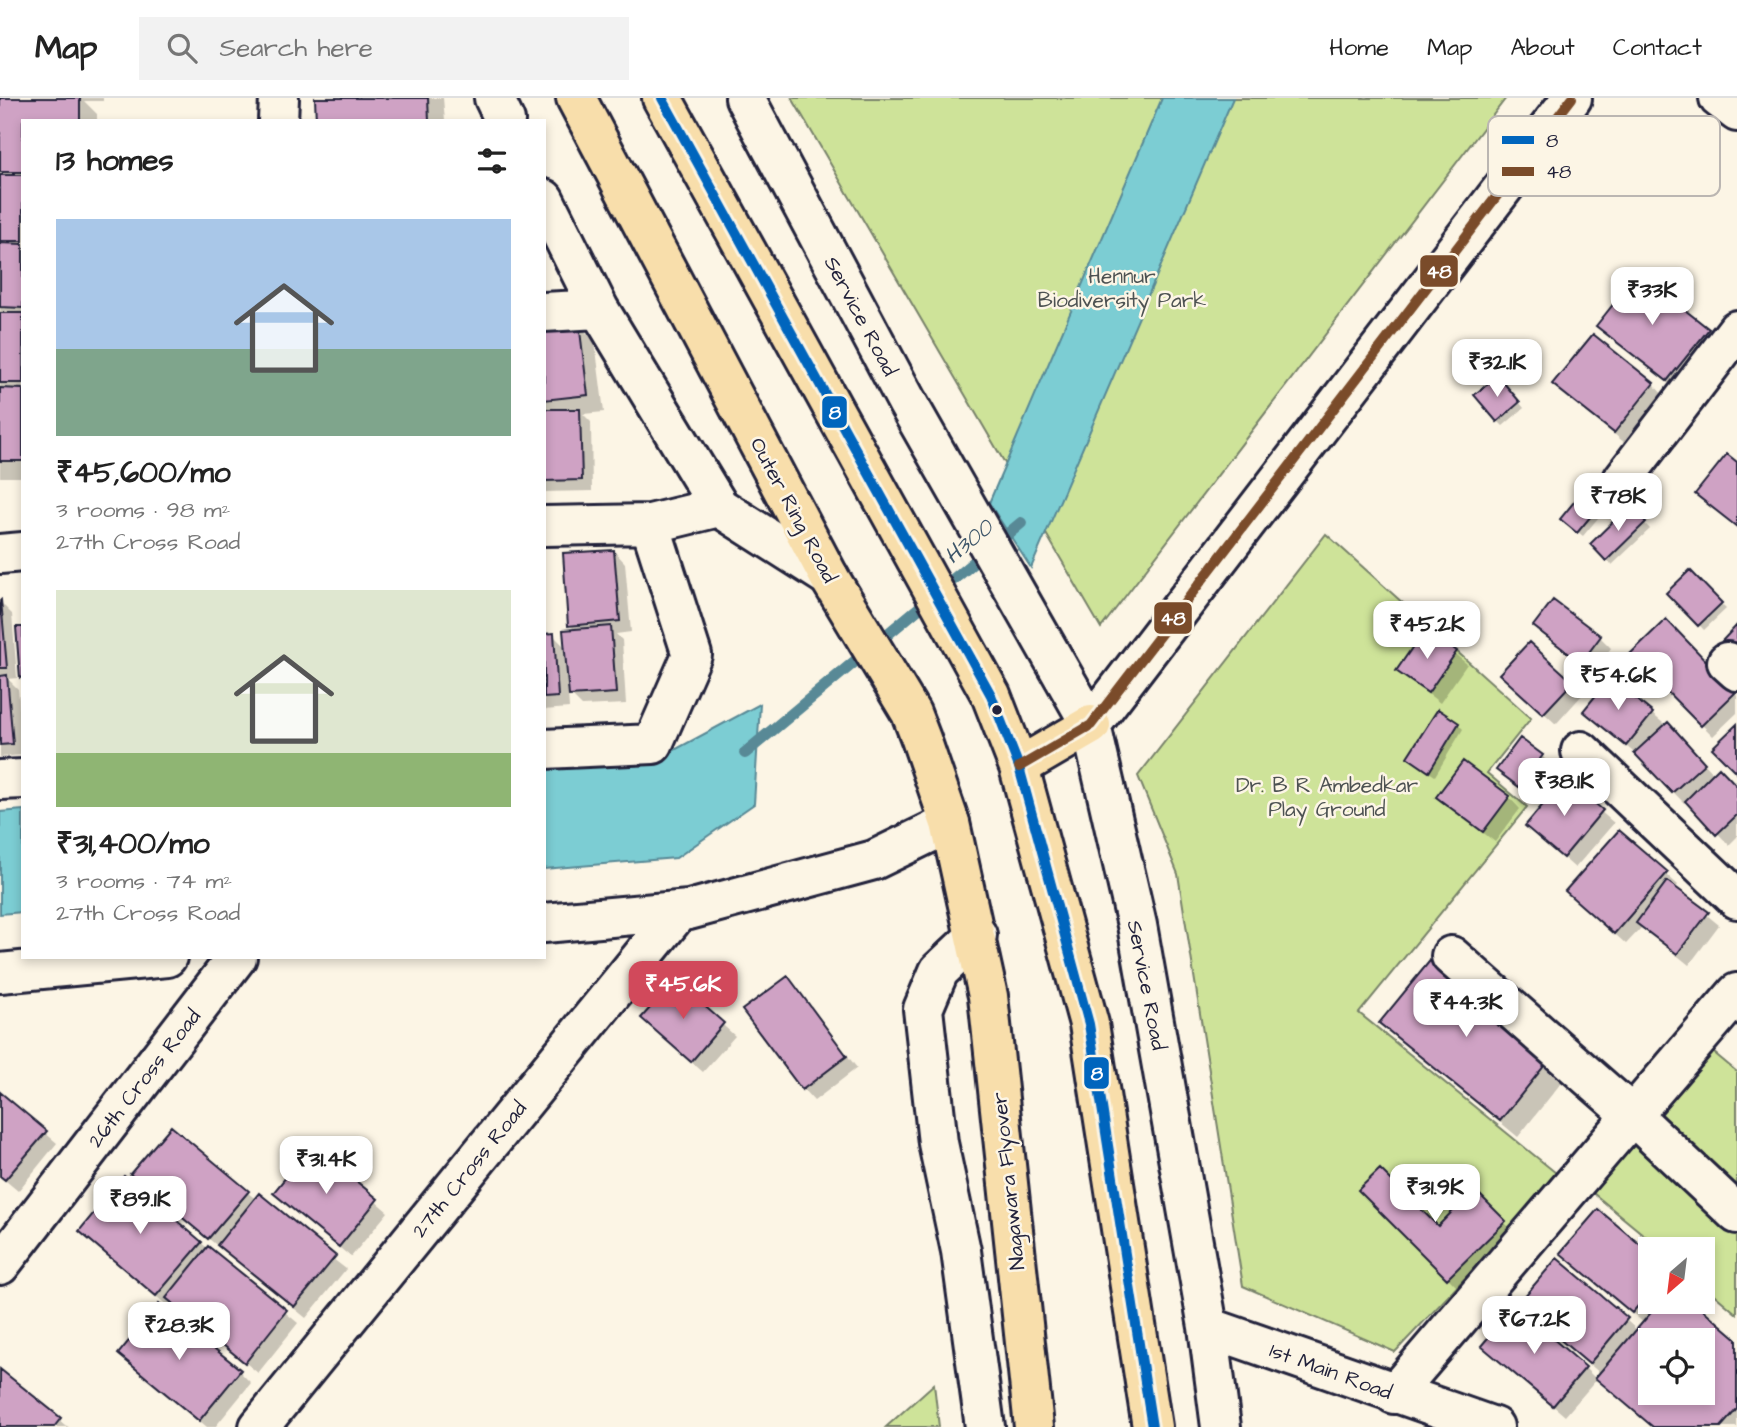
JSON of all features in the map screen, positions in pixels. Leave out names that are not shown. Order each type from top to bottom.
[{"type":"highway","name":"Outer Ring Road","points":[[576,98],[829,577],[911,713],[950,823],[977,935]]},
{"type":"highway","points":[[662,98],[991,695],[1019,767],[1089,1024],[1152,1427]]},
{"type":"highway","points":[[1019,767],[1091,725]]},
{"type":"highway","name":"Nagawara Flyover","points":[[977,935],[988,996],[1034,1427]]},
{"type":"street","points":[[278,119],[279,98]]},
{"type":"street","points":[[494,98],[504,119]]},
{"type":"street","name":"Service Road","points":[[745,98],[907,402],[1091,725],[1137,925],[1208,1327],[1221,1427]]},
{"type":"street","points":[[1558,116],[1572,98]]},
{"type":"street","points":[[1719,98],[1737,112]]},
{"type":"street","points":[[1091,725],[1497,196]]},
{"type":"street","points":[[546,203],[599,309],[719,507],[829,577]]},
{"type":"street","points":[[546,312],[599,309]]},
{"type":"street","points":[[1623,479],[1737,330]]},
{"type":"street","points":[[546,526],[650,524],[719,507]]},
{"type":"street","points":[[546,749],[653,744],[692,655],[650,524]]},
{"type":"street","points":[[0,554],[21,552]]},
{"type":"street","points":[[1581,751],[1737,899]]},
{"type":"street","points":[[0,780],[21,779]]},
{"type":"street","points":[[546,923],[679,911],[874,860],[950,823]]},
{"type":"street","name":"27th Cross Road","points":[[259,1427],[679,911]]},
{"type":"street","points":[[977,935],[939,971],[923,1009],[938,1143],[961,1251],[985,1427]]},
{"type":"street","points":[[1451,956],[1632,1115],[1737,1214]]},
{"type":"street","points":[[0,973],[146,959]]},
{"type":"street","name":"26th Cross Road","points":[[0,1265],[234,959]]},
{"type":"street","points":[[1394,1394],[1737,993]]},
{"type":"street","name":"1st Main Road","points":[[1208,1327],[1494,1427]]},
{"type":"green space","name":"Hennur Biodiversity Park","points":[[792,98],[1506,98],[1492,116],[1488,116],[1488,122],[1101,628]]},
{"type":"green space","name":"Dr. B R Ambedkar Play Ground","points":[[1326,534],[1531,718],[1487,773],[1527,807],[1359,1013],[1561,1177],[1395,1352],[1243,1286],[1178,874],[1138,776]]},
{"type":"green space","points":[[1713,1052],[1737,1072],[1737,1314],[1715,1295],[1715,1237],[1646,1237],[1593,1193]]},
{"type":"green space","points":[[934,1384],[939,1427],[886,1427]]},
{"type":"water","points":[[1162,98],[1233,98],[1031,568],[989,503]]},
{"type":"water","points":[[760,704],[754,804],[676,858],[546,869],[546,764],[669,753]]},
{"type":"water","points":[[21,810],[21,912],[0,914],[0,812]]},
{"type":"building","points":[[0,98],[80,98],[80,119],[21,119],[21,172],[0,172]]},
{"type":"building","points":[[315,98],[428,98],[429,119],[316,119]]},
{"type":"building","points":[[0,175],[21,175],[21,241],[0,241]]},
{"type":"building","points":[[0,243],[21,244],[21,308],[0,307]]},
{"type":"building","points":[[1638,273],[1709,329],[1667,381],[1596,326]]},
{"type":"building","points":[[0,313],[21,313],[21,383],[0,383]]},
{"type":"building","points":[[579,323],[588,395],[546,400],[546,327]]},
{"type":"building","points":[[1593,334],[1654,383],[1614,433],[1552,384]]},
{"type":"building","points":[[1498,376],[1520,402],[1497,422],[1474,395]]},
{"type":"building","points":[[0,388],[21,389],[21,461],[0,461]]},
{"type":"building","points":[[546,409],[580,409],[582,480],[546,481]]},
{"type":"building","points":[[1727,454],[1737,462],[1737,527],[1695,494]]},
{"type":"building","points":[[1593,479],[1610,493],[1577,533],[1560,519]]},
{"type":"building","points":[[1630,505],[1646,522],[1606,561],[1590,544]]},
{"type":"building","points":[[614,550],[620,621],[568,626],[563,553]]},
{"type":"building","points":[[1690,570],[1722,603],[1698,626],[1666,593]]},
{"type":"building","points":[[1,600],[7,668],[0,668]]},
{"type":"building","points":[[1553,600],[1601,636],[1581,663],[1533,626]]},
{"type":"building","points":[[1666,619],[1736,692],[1701,726],[1630,654]]},
{"type":"building","points":[[1737,625],[1737,655],[1722,641]]},
{"type":"building","points":[[611,626],[616,693],[569,696],[563,630]]},
{"type":"building","points":[[16,627],[21,627],[20,678]]},
{"type":"building","points":[[1425,629],[1457,651],[1428,693],[1396,671]]},
{"type":"building","points":[[554,633],[558,697],[546,698],[546,634]]},
{"type":"building","points":[[1529,642],[1573,682],[1543,714],[1499,674]]},
{"type":"building","points":[[7,675],[13,744],[0,745],[0,676]]},
{"type":"building","points":[[1610,678],[1653,713],[1626,746],[1583,711]]},
{"type":"building","points":[[1438,709],[1459,723],[1429,772],[1407,757]]},
{"type":"building","points":[[1668,722],[1705,763],[1672,793],[1634,753]]},
{"type":"building","points":[[1737,724],[1737,773],[1712,748]]},
{"type":"building","points":[[1520,738],[1543,755],[1519,787],[1496,770]]},
{"type":"building","points":[[1463,761],[1510,796],[1483,832],[1436,797]]},
{"type":"building","points":[[1719,767],[1737,786],[1737,815],[1716,835],[1685,801]]},
{"type":"building","points":[[1565,778],[1603,810],[1563,858],[1525,826]]},
{"type":"building","points":[[1619,830],[1668,872],[1614,934],[1565,891]]},
{"type":"building","points":[[1667,881],[1709,912],[1677,954],[1636,923]]},
{"type":"building","points":[[1433,957],[1553,1055],[1500,1121],[1379,1023]]},
{"type":"building","points":[[788,976],[847,1056],[802,1090],[742,1010]]},
{"type":"building","points":[[675,980],[724,1023],[691,1062],[641,1018]]},
{"type":"building","points":[[0,1092],[47,1131],[5,1180],[0,1176]]},
{"type":"building","points":[[171,1126],[249,1191],[208,1239],[130,1174]]},
{"type":"building","points":[[312,1145],[378,1199],[339,1247],[273,1193]]},
{"type":"building","points":[[1380,1169],[1438,1226],[1474,1189],[1506,1221],[1447,1279],[1358,1190]]},
{"type":"building","points":[[124,1176],[202,1242],[156,1296],[79,1231]]},
{"type":"building","points":[[259,1193],[336,1256],[294,1307],[217,1245]]},
{"type":"building","points":[[1598,1209],[1638,1243],[1638,1306],[1632,1313],[1560,1253]]},
{"type":"building","points":[[208,1246],[287,1310],[245,1363],[166,1298]]},
{"type":"building","points":[[1557,1258],[1628,1318],[1589,1364],[1518,1304]]},
{"type":"building","points":[[159,1304],[241,1370],[199,1421],[118,1354]]},
{"type":"building","points":[[1515,1306],[1586,1367],[1553,1406],[1481,1346]]},
{"type":"building","points":[[1650,1314],[1708,1314],[1737,1339],[1737,1409],[1721,1427],[1653,1427],[1595,1378]]},
{"type":"building","points":[[0,1369],[61,1418],[54,1427],[0,1427]]},
{"type":"waterway","name":"H300","points":[[745,753],[1021,523]]},
{"type":"transit line","name":"8","points":[[662,98],[991,695],[1019,767],[1089,1024],[1152,1427]]},
{"type":"transit line","name":"48","points":[[1558,116],[1572,98]]},
{"type":"transit line","name":"48","points":[[1019,767],[1091,725],[1497,196]]}]
